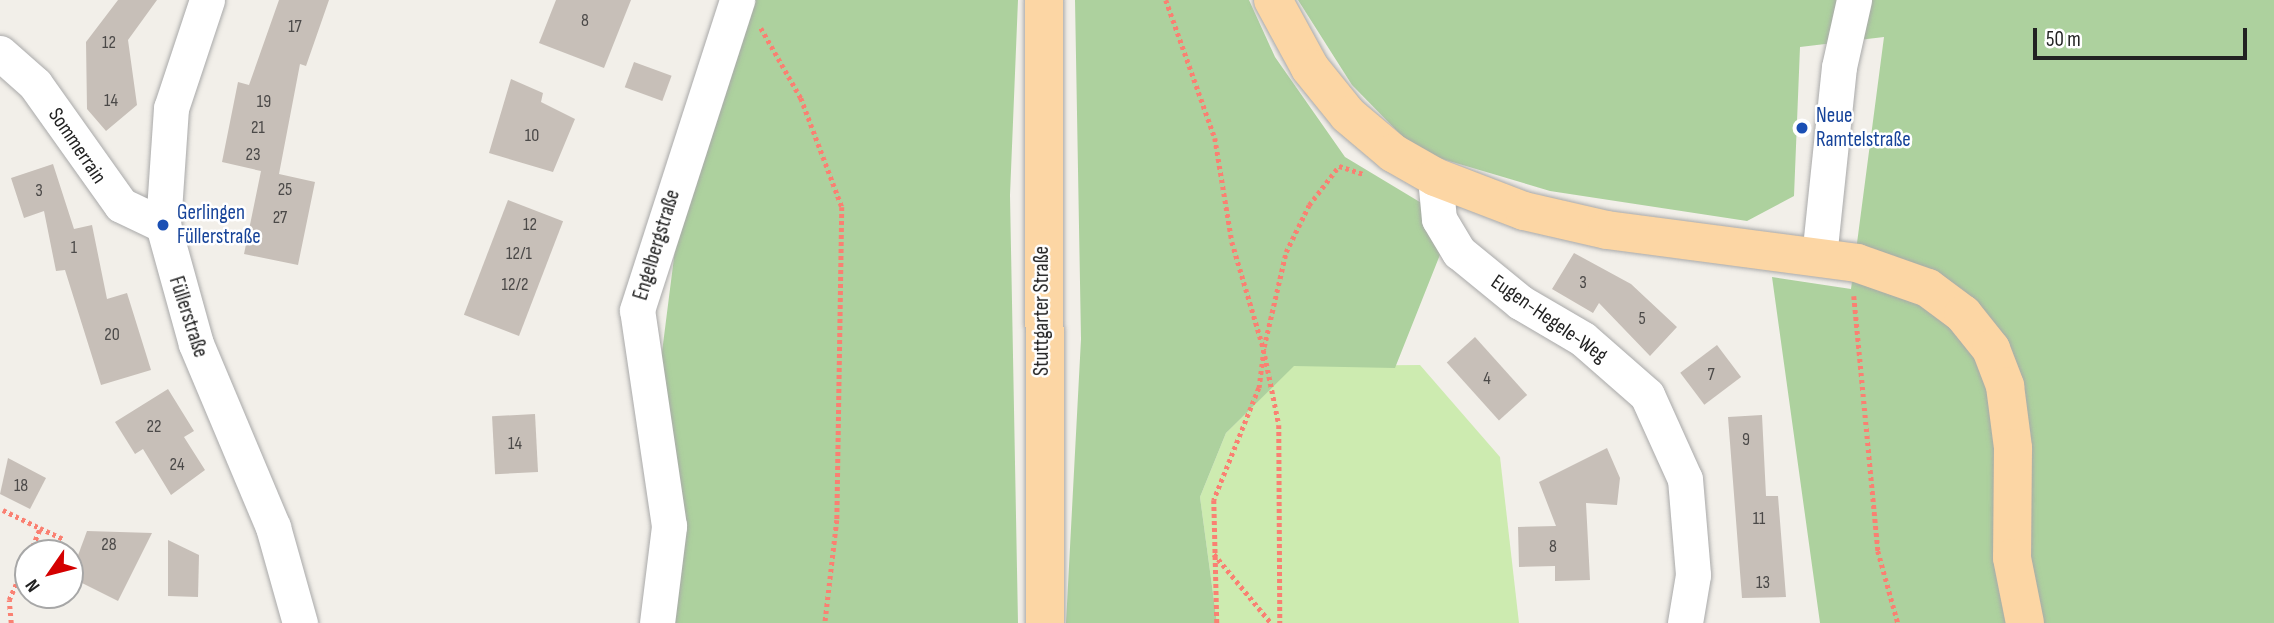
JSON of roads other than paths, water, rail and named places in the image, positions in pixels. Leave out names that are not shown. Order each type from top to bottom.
[{"type":"main road","name":"Stuttgarter Straße","points":[[1044,0],[1045,623]]},
{"type":"main road","points":[[1273,0],[1310,68],[1348,115],[1393,153],[1436,177],[1524,211],[1607,230],[1857,264],[1928,288],[1963,314],[1991,349],[2009,407],[2012,558],[2025,623]]},
{"type":"street","name":"Füllerstraße","points":[[207,0],[171,108],[163,225],[195,344],[273,527],[300,623]]},
{"type":"street","points":[[1819,257],[1839,67],[1854,0]]},
{"type":"street","name":"Engelbergstraße","points":[[657,623],[669,526],[637,310],[745,9]]},
{"type":"street","name":"Sommerrain","points":[[0,53],[35,84],[121,205],[163,225]]},
{"type":"street","name":"Eugen-Hegele-Weg","points":[[1436,177],[1439,219],[1460,252],[1520,302],[1583,338],[1647,395],[1685,479],[1693,575],[1685,623]]},
{"type":"place","name":"Neue Ramtelstraße","points":[[1802,128]]},
{"type":"place","name":"Gerlingen Füllerstraße","points":[[163,225]]}]
